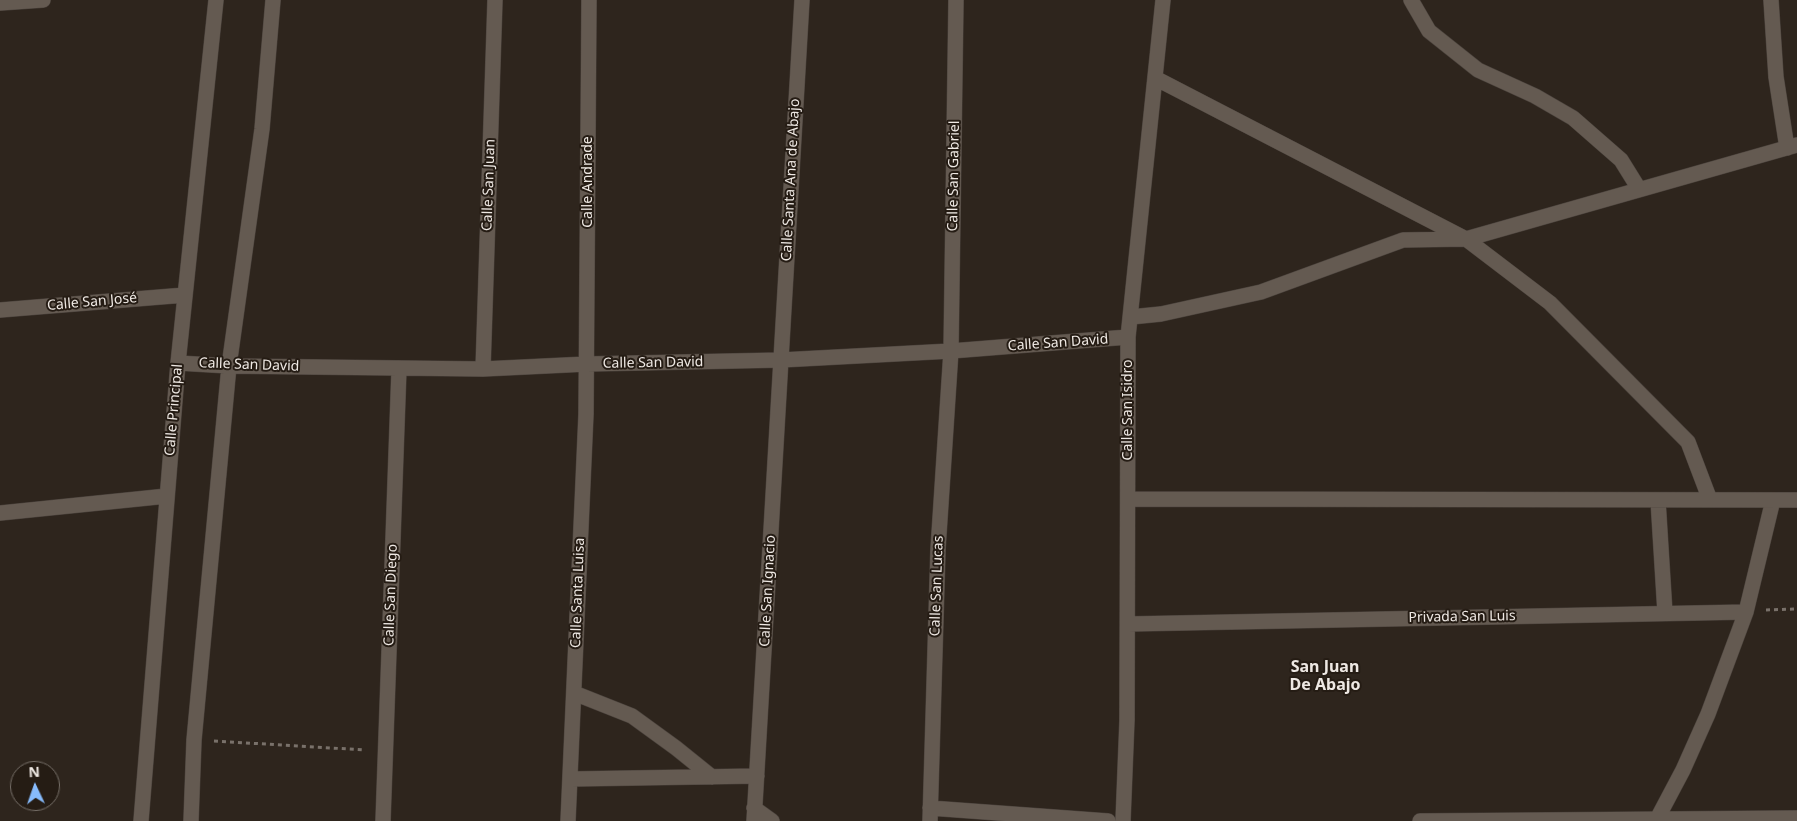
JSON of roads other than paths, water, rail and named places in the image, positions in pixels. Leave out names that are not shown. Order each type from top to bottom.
[{"type":"street","points":[[0,3],[43,0]]},
{"type":"street","name":"Calle Principal","points":[[140,821],[178,362],[216,0]]},
{"type":"street","points":[[191,821],[194,740],[229,366],[262,129],[273,0]]},
{"type":"street","name":"Calle San Juan","points":[[483,369],[495,0]]},
{"type":"street","name":"Calle Andrade","points":[[587,364],[589,0]]},
{"type":"street","name":"Calle Santa Ana de Abajo","points":[[781,360],[802,0]]},
{"type":"street","name":"Calle San Gabriel","points":[[951,351],[956,0]]},
{"type":"street","name":"Calle San Isidro","points":[[1123,821],[1128,624],[1128,337],[1163,0]]},
{"type":"street","points":[[1411,0],[1429,30],[1478,70],[1534,96],[1573,118],[1622,160],[1639,189]]},
{"type":"street","points":[[1131,317],[1161,314],[1261,292],[1403,240],[1466,239],[1792,146],[1776,77],[1771,0]]},
{"type":"street","points":[[1155,78],[1466,239],[1550,303],[1688,442],[1710,500]]},
{"type":"street","name":"Calle San José","points":[[0,310],[185,295]]},
{"type":"street","name":"Calle San David","points":[[178,362],[229,366],[483,369],[587,364],[781,360],[951,351],[1128,337]]},
{"type":"street","name":"Calle San Lucas","points":[[930,814],[938,549],[951,351]]},
{"type":"street","name":"Calle San Ignacio","points":[[754,815],[781,360]]},
{"type":"street","name":"Calle Santa Luisa","points":[[568,821],[587,364]]},
{"type":"street","name":"Calle San Diego","points":[[383,821],[399,369]]},
{"type":"street","points":[[0,513],[167,496]]},
{"type":"street","points":[[1128,499],[1797,500]]},
{"type":"street","points":[[1658,500],[1665,613]]},
{"type":"street","points":[[1657,820],[1683,770],[1708,714],[1746,612],[1773,500]]},
{"type":"street","name":"Privada San Luis","points":[[1128,624],[1746,612]]},
{"type":"street","points":[[574,693],[632,716],[712,777]]},
{"type":"street","points":[[571,779],[757,776]]},
{"type":"street","points":[[930,814],[1108,821]]},
{"type":"street","points":[[754,815],[772,821]]},
{"type":"street","points":[[1420,821],[1797,818]]},
{"type":"district","name":"San Juan De Abajo","points":[[1325,676]]}]
